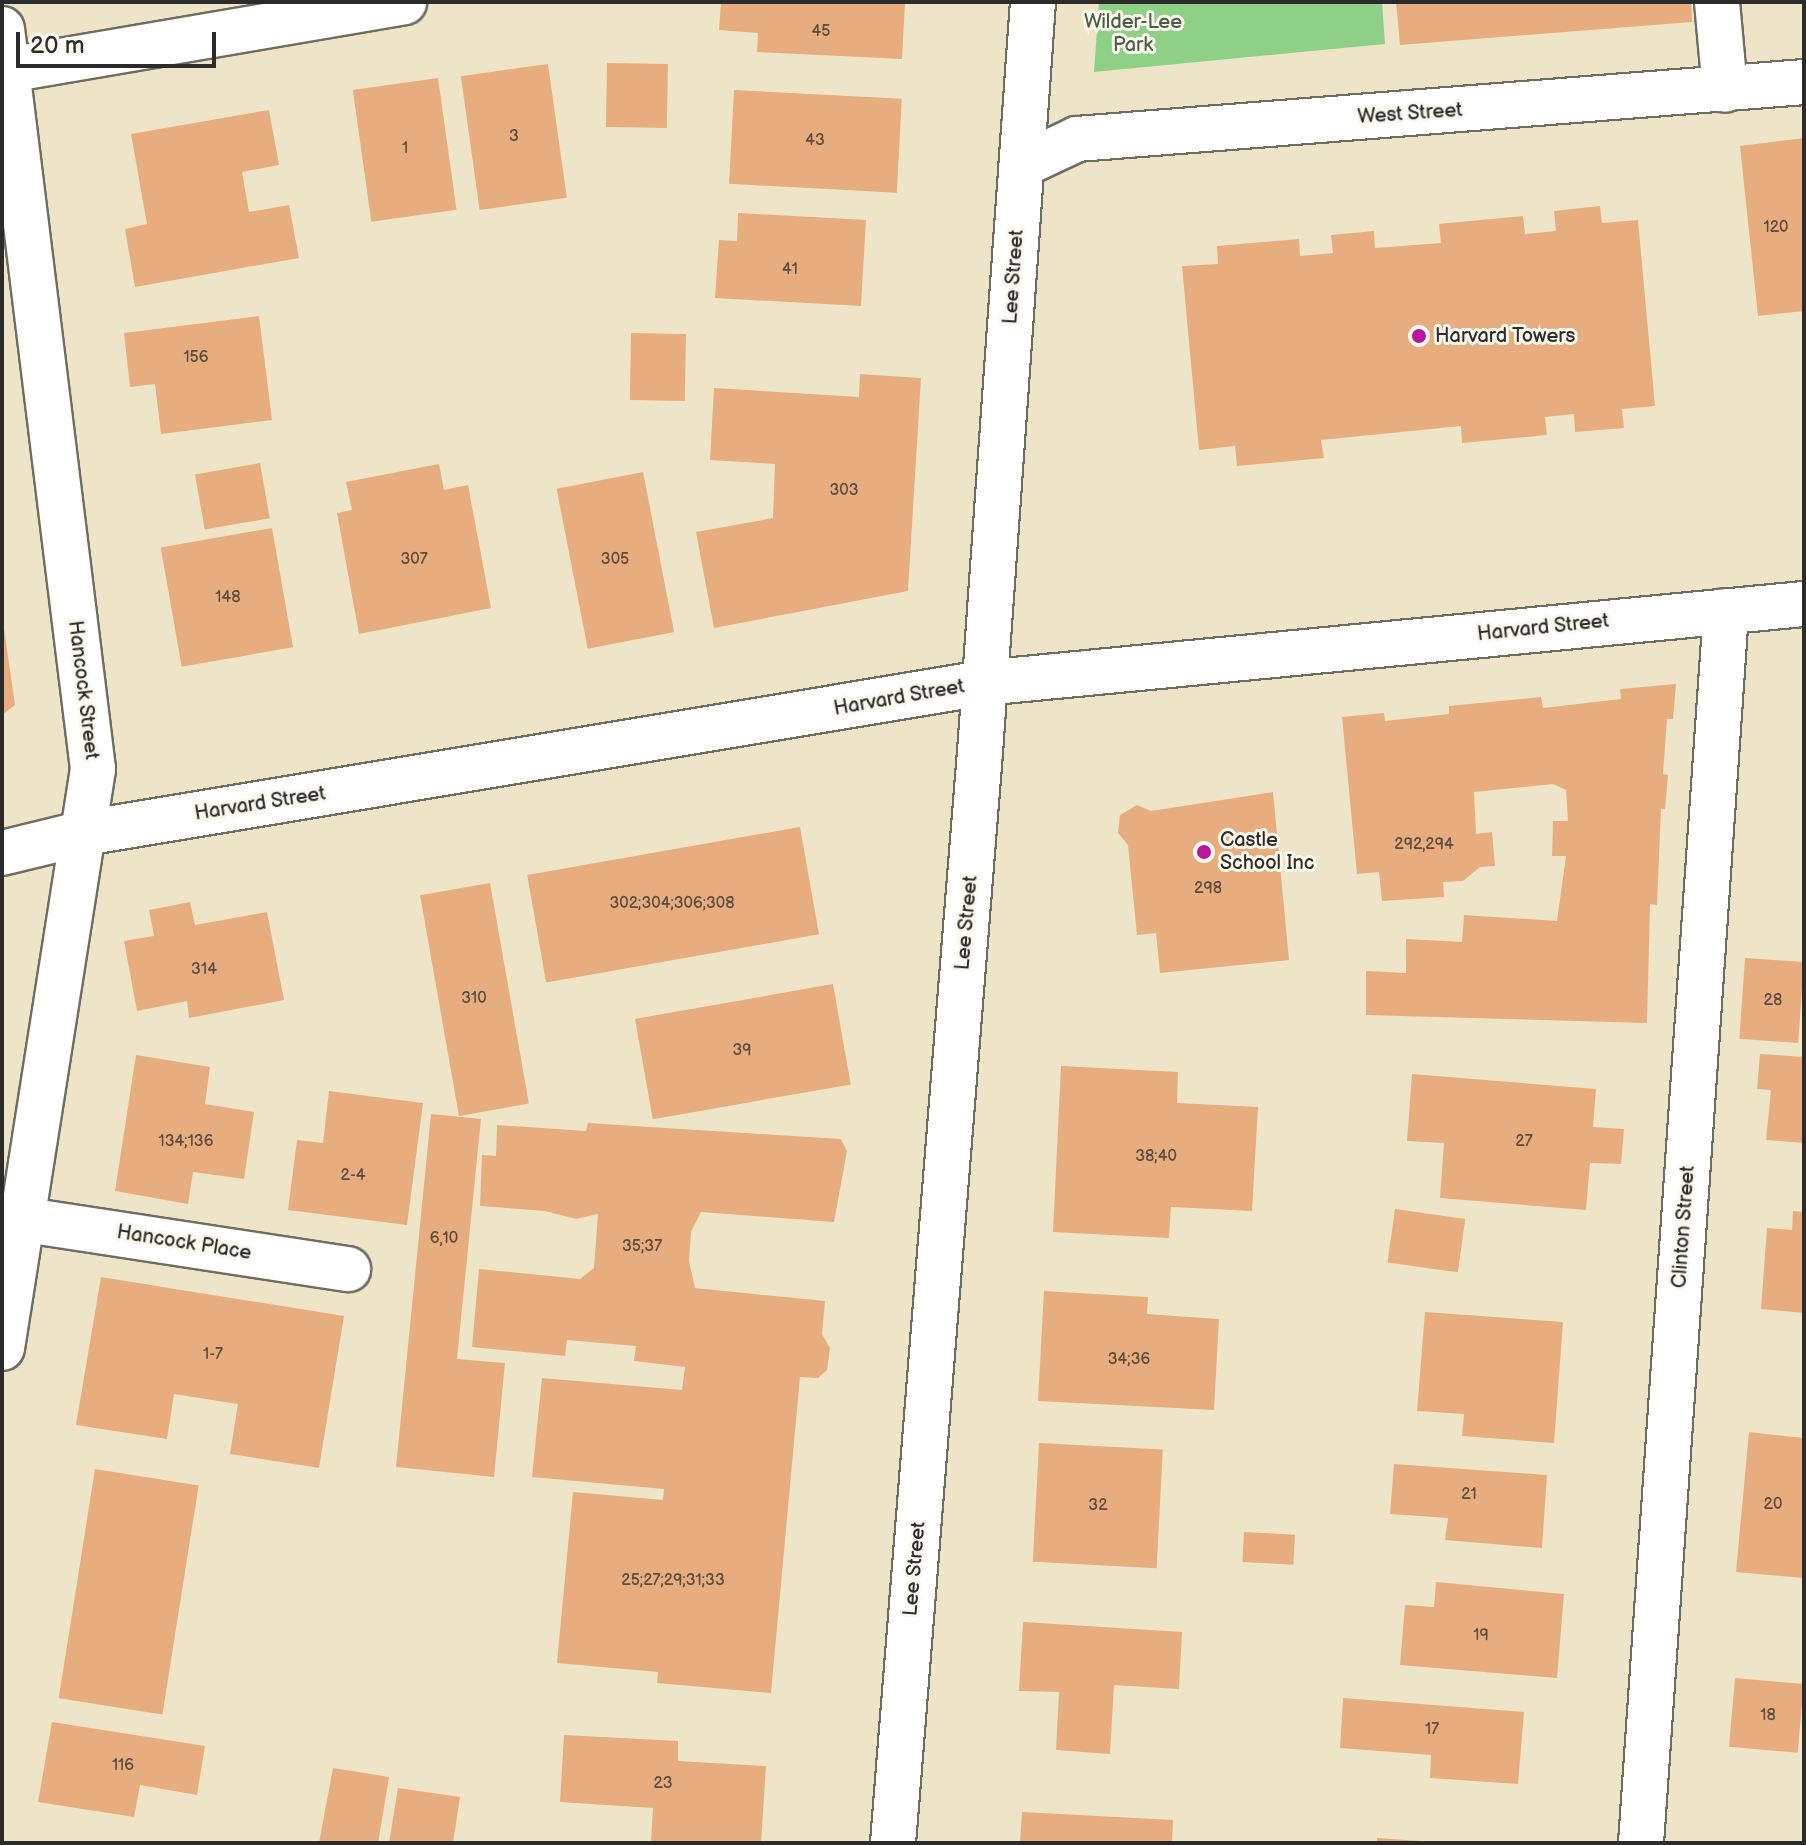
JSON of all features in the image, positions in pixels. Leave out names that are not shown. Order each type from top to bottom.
[{"type":"street","points":[[3,57],[404,2]]},
{"type":"street","name":"Lee Street","points":[[893,1843],[1033,2]]},
{"type":"street","points":[[1717,2],[1725,90]]},
{"type":"street","name":"Hancock Street","points":[[2,1348],[93,769],[3,57]]},
{"type":"street","name":"West Street","points":[[1022,165],[1077,139],[1804,82]]},
{"type":"street","name":"Harvard Street","points":[[2,853],[84,833],[983,683],[1804,604]]},
{"type":"street","name":"Clinton Street","points":[[1641,1843],[1726,611]]},
{"type":"street","name":"Hancock Place","points":[[20,1219],[348,1269]]},
{"type":"green space","name":"Wilder-Lee Park","points":[[1099,2],[1382,2],[1385,44],[1094,72]]},
{"type":"building","points":[[721,2],[905,2],[902,59],[757,52],[758,33],[719,30]]},
{"type":"building","points":[[1396,2],[1691,2],[1692,22],[1400,45]]},
{"type":"building","points":[[607,63],[668,64],[667,128],[606,127]]},
{"type":"building","points":[[548,64],[567,198],[480,210],[461,76]]},
{"type":"building","points":[[438,78],[457,210],[371,222],[353,90]]},
{"type":"building","points":[[734,90],[902,99],[897,193],[729,184]]},
{"type":"building","points":[[269,110],[279,165],[242,172],[249,212],[289,205],[299,258],[135,287],[125,229],[147,224],[131,134]]},
{"type":"building","points":[[1804,138],[1804,311],[1758,316],[1740,146]]},
{"type":"building","name":"Harvard Towers","points":[[1600,206],[1602,223],[1638,220],[1655,406],[1622,409],[1624,428],[1575,432],[1574,414],[1545,417],[1547,435],[1462,443],[1461,426],[1321,440],[1324,458],[1237,466],[1235,446],[1199,450],[1182,266],[1218,264],[1217,246],[1299,239],[1300,256],[1333,253],[1331,235],[1374,231],[1375,248],[1441,243],[1439,224],[1523,216],[1525,234],[1556,231],[1554,211]]},
{"type":"building","points":[[738,213],[866,220],[861,306],[715,298],[719,240],[737,241]]},
{"type":"building","points":[[259,316],[272,420],[161,434],[155,384],[130,387],[124,333]]},
{"type":"building","points":[[631,333],[686,334],[685,401],[630,400]]},
{"type":"building","points":[[860,374],[921,378],[908,591],[714,628],[696,532],[773,518],[775,464],[710,460],[714,388],[859,397]]},
{"type":"building","points":[[260,463],[270,518],[205,530],[195,474]]},
{"type":"building","points":[[439,464],[444,490],[468,485],[491,608],[359,634],[337,513],[352,510],[346,482]]},
{"type":"building","points":[[643,472],[674,632],[588,649],[557,489]]},
{"type":"building","points":[[272,528],[293,647],[182,667],[161,548]]},
{"type":"building","points":[[2,615],[15,705],[2,715]]},
{"type":"building","points":[[1676,684],[1673,719],[1667,719],[1663,774],[1668,775],[1665,809],[1661,809],[1657,905],[1650,904],[1647,1023],[1366,1015],[1366,971],[1406,973],[1406,939],[1462,942],[1464,915],[1557,921],[1566,856],[1552,856],[1553,821],[1568,821],[1566,790],[1553,784],[1474,792],[1476,834],[1492,832],[1495,866],[1480,867],[1463,881],[1443,882],[1444,897],[1382,901],[1379,872],[1357,874],[1342,717],[1384,713],[1385,721],[1449,714],[1449,706],[1541,697],[1543,708],[1621,699],[1620,689]]},
{"type":"building","points":[[1273,792],[1289,960],[1160,973],[1156,933],[1137,935],[1128,845],[1118,833],[1120,815],[1137,805],[1151,811]]},
{"type":"building","points":[[800,827],[819,934],[546,982],[527,875]]},
{"type":"building","points":[[490,883],[529,1104],[459,1116],[420,895]]},
{"type":"building","points":[[190,902],[195,925],[267,912],[284,1000],[189,1018],[187,1001],[137,1011],[124,941],[154,936],[149,910]]},
{"type":"building","points":[[1745,958],[1804,962],[1798,1043],[1739,1039]]},
{"type":"building","points":[[833,984],[851,1084],[653,1119],[635,1019]]},
{"type":"building","points":[[1760,1054],[1804,1057],[1804,1143],[1766,1140],[1771,1090],[1757,1089]]},
{"type":"building","points":[[136,1055],[210,1067],[205,1104],[254,1112],[244,1179],[193,1172],[188,1204],[115,1191]]},
{"type":"building","points":[[1061,1066],[1178,1072],[1177,1103],[1258,1107],[1252,1211],[1171,1207],[1169,1238],[1053,1232]]},
{"type":"building","points":[[1412,1074],[1596,1089],[1593,1127],[1624,1129],[1621,1164],[1590,1163],[1586,1210],[1440,1198],[1444,1143],[1407,1141]]},
{"type":"building","points":[[329,1091],[423,1103],[407,1225],[288,1210],[297,1140],[323,1143]]},
{"type":"building","points":[[431,1114],[481,1119],[457,1359],[505,1363],[494,1477],[396,1467]]},
{"type":"building","points":[[588,1123],[841,1139],[847,1151],[834,1222],[701,1212],[691,1232],[689,1261],[695,1288],[825,1301],[822,1334],[830,1348],[827,1370],[818,1378],[800,1377],[771,1693],[657,1683],[658,1672],[557,1663],[573,1492],[663,1500],[664,1489],[532,1477],[542,1378],[682,1390],[685,1367],[634,1361],[636,1346],[567,1340],[565,1356],[472,1347],[479,1269],[580,1279],[594,1268],[598,1214],[576,1219],[545,1211],[480,1206],[482,1155],[496,1156],[497,1125],[586,1131]]},
{"type":"building","points":[[1395,1209],[1465,1219],[1458,1272],[1387,1262]]},
{"type":"building","points":[[1793,1211],[1804,1212],[1804,1313],[1761,1309],[1767,1228],[1792,1230]]},
{"type":"building","points":[[101,1277],[344,1316],[319,1468],[230,1454],[238,1404],[174,1394],[167,1439],[76,1425]]},
{"type":"building","points":[[1044,1291],[1148,1297],[1147,1314],[1219,1319],[1214,1410],[1038,1401]]},
{"type":"building","points":[[1425,1312],[1563,1322],[1554,1443],[1462,1436],[1464,1414],[1417,1411]]},
{"type":"building","points":[[1749,1432],[1804,1438],[1804,1578],[1736,1572]]},
{"type":"building","points":[[1039,1443],[1163,1449],[1157,1568],[1033,1562]]},
{"type":"building","points":[[1394,1464],[1547,1475],[1542,1548],[1445,1540],[1448,1518],[1390,1514]]},
{"type":"building","points":[[95,1469],[199,1485],[162,1715],[59,1698]]},
{"type":"building","points":[[1244,1532],[1295,1535],[1293,1565],[1242,1562]]},
{"type":"building","points":[[1436,1582],[1564,1594],[1557,1678],[1400,1665],[1405,1605],[1434,1607]]},
{"type":"building","points":[[1023,1622],[1182,1632],[1179,1689],[1114,1685],[1110,1754],[1056,1750],[1059,1692],[1019,1691]]},
{"type":"building","points":[[1735,1678],[1804,1684],[1798,1753],[1729,1747]]},
{"type":"building","points":[[1343,1698],[1524,1712],[1518,1784],[1430,1778],[1431,1755],[1340,1748]]},
{"type":"building","points":[[52,1722],[205,1746],[197,1795],[140,1785],[134,1817],[38,1802]]},
{"type":"building","points":[[564,1735],[678,1741],[678,1761],[766,1766],[761,1843],[651,1842],[653,1808],[560,1802]]},
{"type":"building","points":[[333,1768],[389,1777],[378,1843],[319,1843]]},
{"type":"building","points":[[398,1788],[460,1797],[453,1843],[389,1843]]},
{"type":"building","points":[[1022,1812],[1173,1820],[1172,1843],[1020,1843]]},
{"type":"building","points":[[1377,1838],[1420,1841],[1420,1843],[1377,1843]]},
{"type":"place","name":"Harvard Towers","points":[[1419,336]]},
{"type":"place","name":"Castle School Inc","points":[[1204,852]]}]
